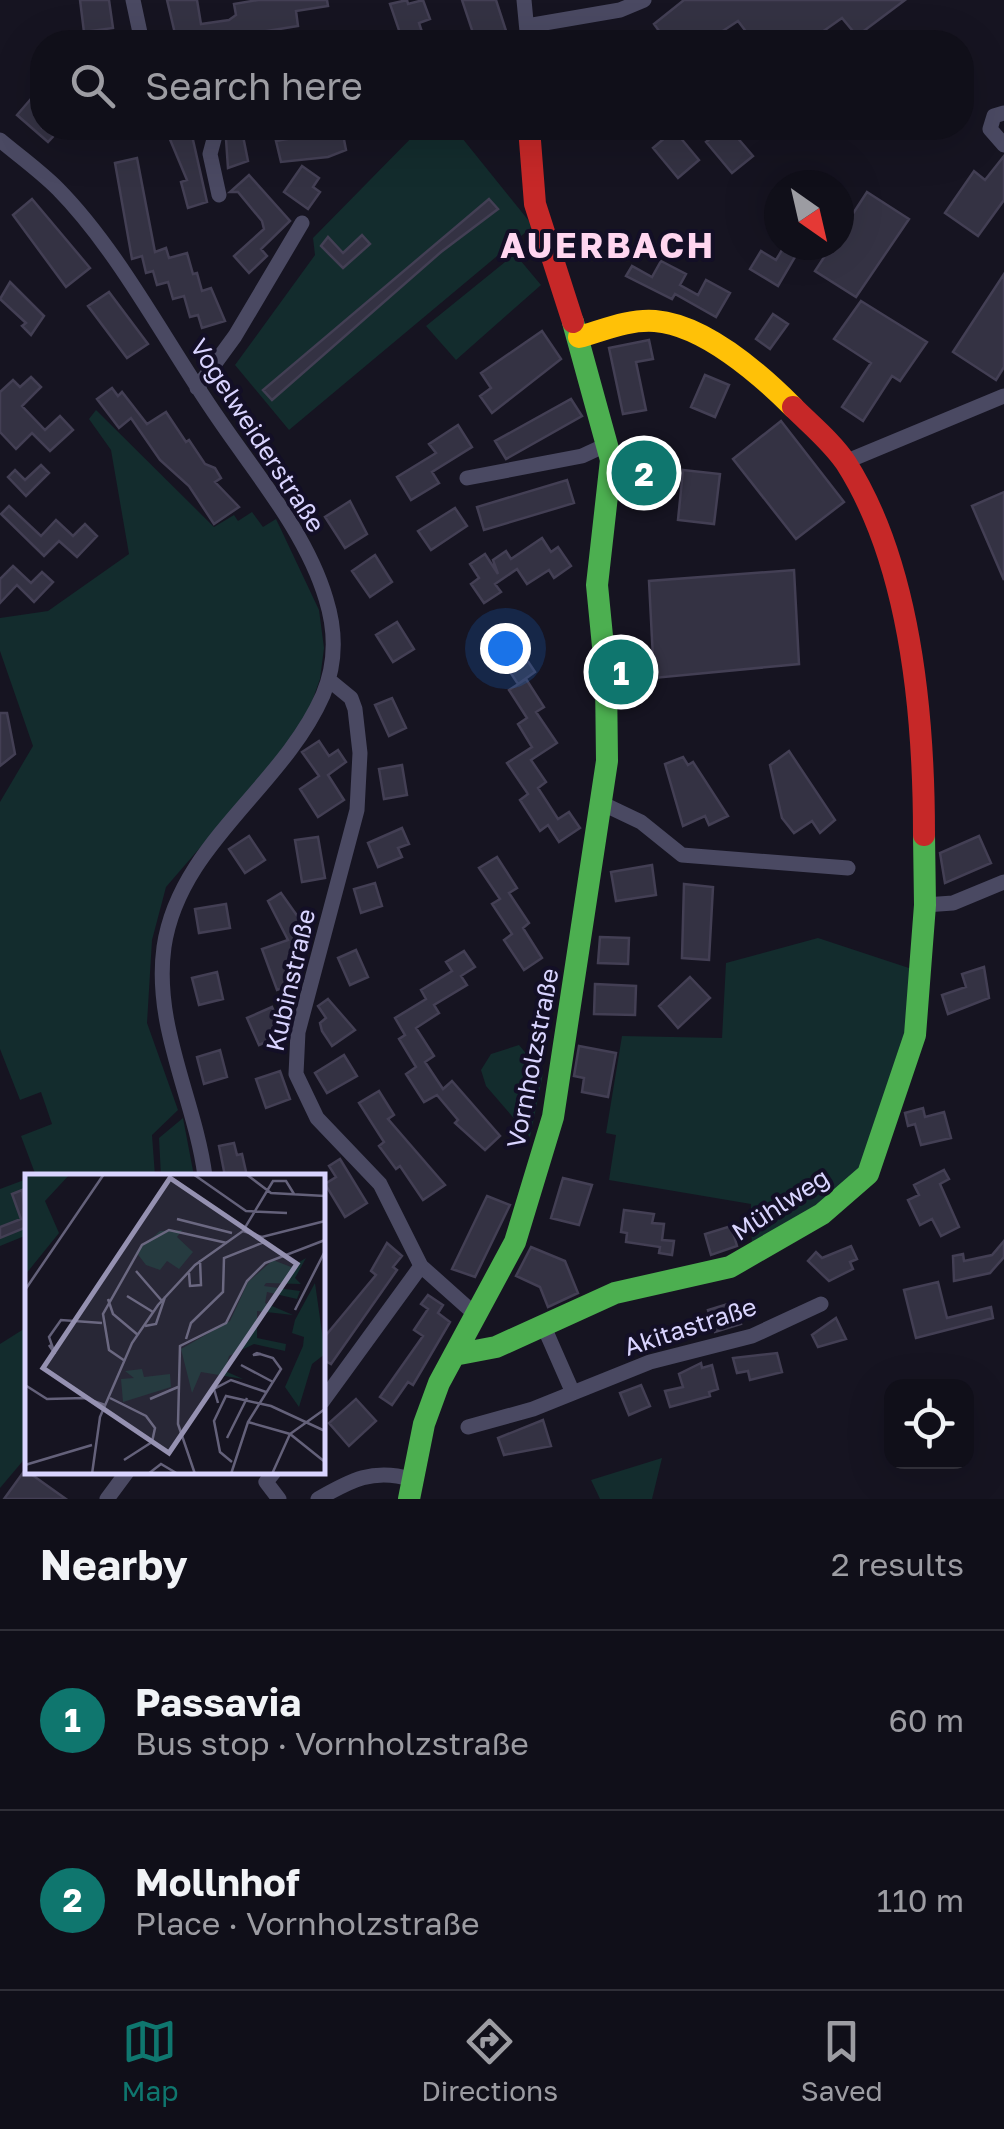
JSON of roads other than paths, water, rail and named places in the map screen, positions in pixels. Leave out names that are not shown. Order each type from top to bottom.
[{"type":"street","points":[[133,0],[139,30]]},
{"type":"street","points":[[524,0],[527,30]]},
{"type":"street","points":[[542,30],[644,0]]},
{"type":"street","points":[[1004,113],[994,116],[990,129],[1004,145]]},
{"type":"street","name":"Vogelweiderstraße","points":[[0,140],[59,190],[119,269],[274,500],[325,594],[333,636],[329,680],[299,740],[184,881],[170,914],[164,949],[163,1004],[205,1174]]},
{"type":"street","points":[[214,140],[210,154],[220,196]]},
{"type":"street","name":"Vornholzstraße","points":[[318,1499],[356,1477],[386,1472],[410,1489],[429,1409],[515,1242],[553,1117],[607,761],[598,560],[611,482],[608,444],[579,337],[535,204],[530,140]]},
{"type":"street","points":[[197,388],[235,336],[302,223]]},
{"type":"street","points":[[579,337],[625,323],[654,321],[679,326],[773,387],[845,462],[1004,396]]},
{"type":"street","points":[[467,478],[582,456],[608,444]]},
{"type":"street","name":"Mühlweg","points":[[454,1355],[496,1347],[615,1293],[730,1267],[779,1242],[868,1174],[915,1035],[925,905],[924,774],[898,584],[845,462]]},
{"type":"street","name":"Kubinstraße","points":[[329,680],[350,698],[355,709],[360,788],[353,832],[298,1032],[296,1074],[318,1118],[380,1184],[421,1266],[477,1316]]},
{"type":"street","points":[[599,802],[641,822],[682,854],[848,868]]},
{"type":"street","points":[[925,905],[954,903],[1004,882]]},
{"type":"street","points":[[325,1398],[421,1266]]},
{"type":"street","name":"Akitastraße","points":[[468,1427],[573,1394],[650,1362],[703,1352],[752,1336],[821,1304]]},
{"type":"street","points":[[544,1326],[573,1394]]},
{"type":"street","points":[[107,1499],[126,1474]]},
{"type":"street","points":[[272,1474],[266,1482],[279,1499]]},
{"type":"place","name":"Mollnhof","points":[[644,473]]},
{"type":"place","name":"Passavia","points":[[621,672]]},
{"type":"district","name":"AUERBACH","points":[[608,245]]}]
